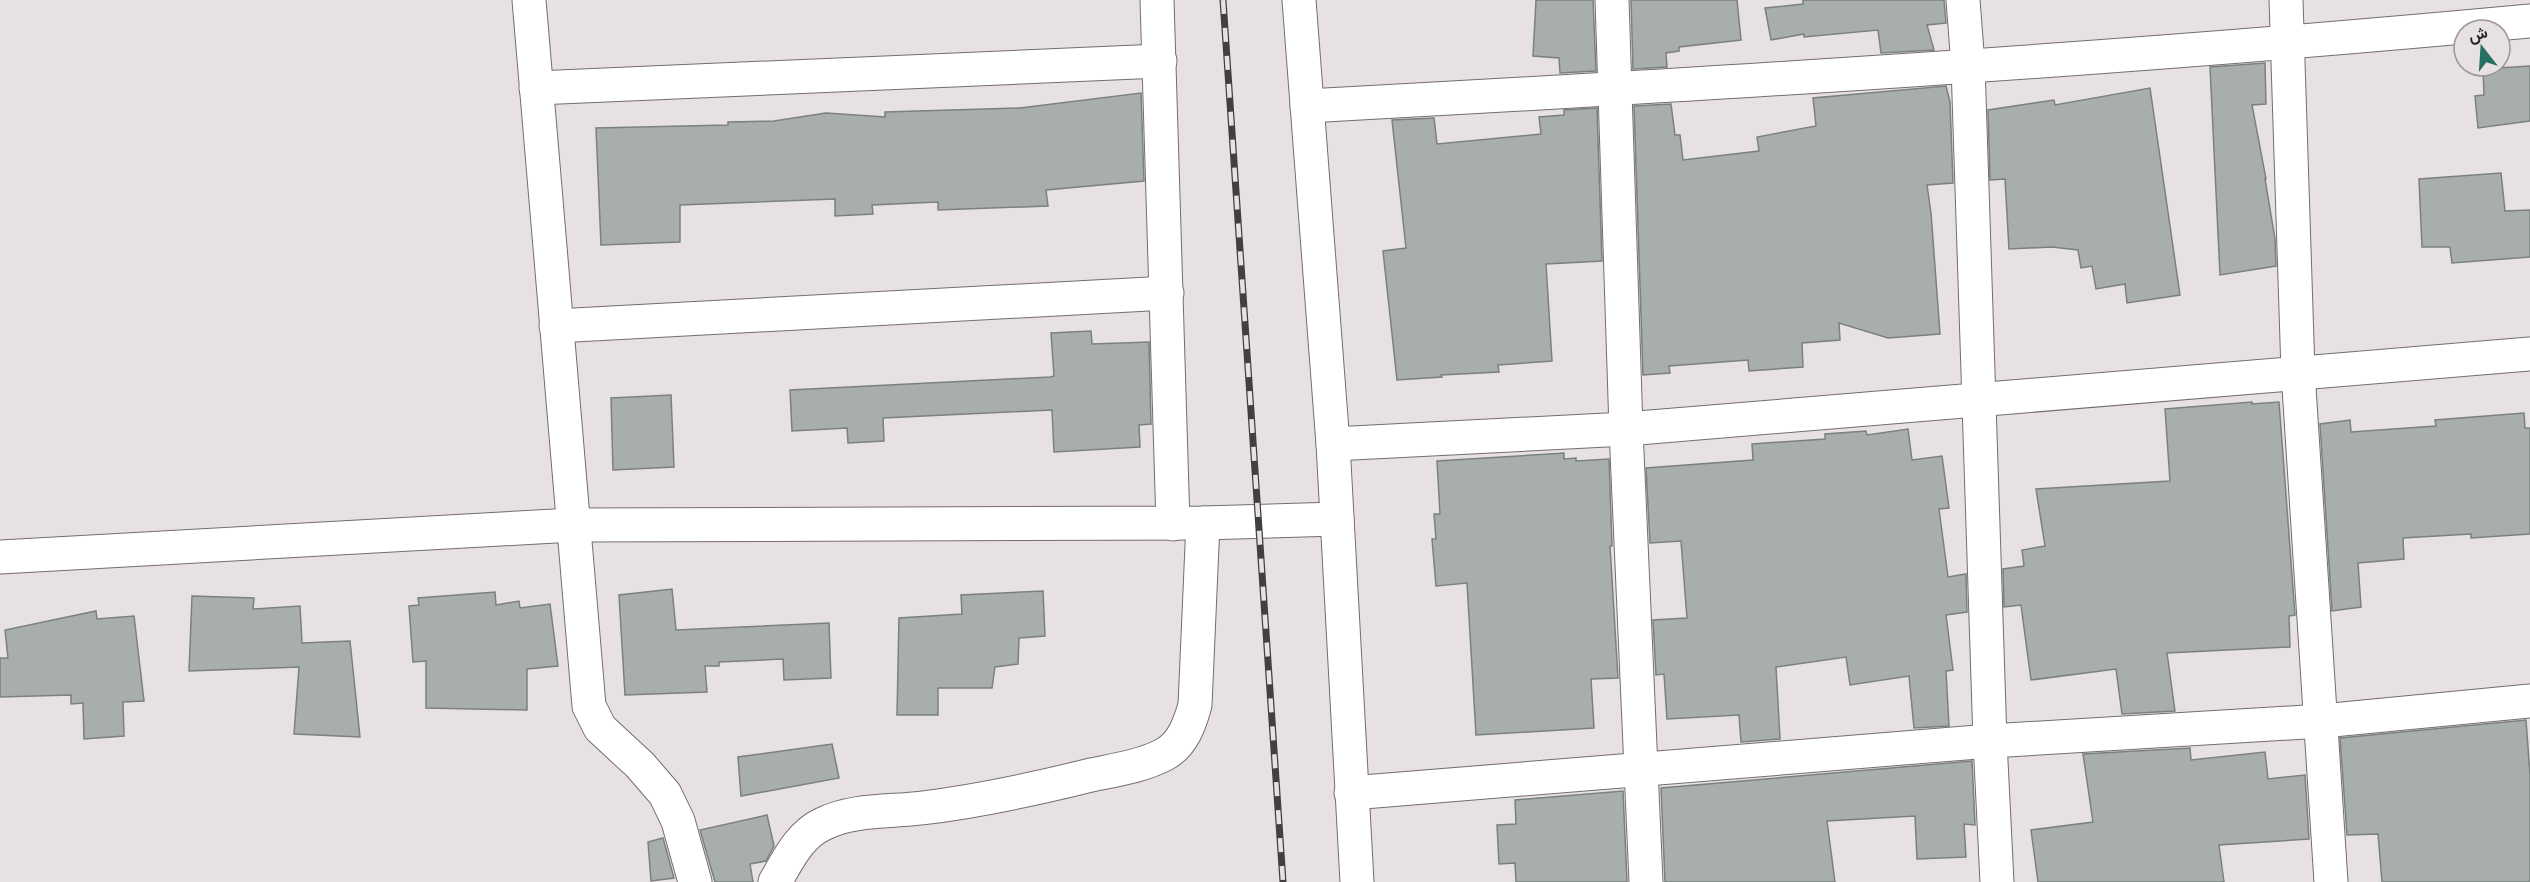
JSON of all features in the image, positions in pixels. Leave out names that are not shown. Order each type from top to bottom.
[{"type":"street","points":[[529,0],[589,706],[600,728],[640,765],[665,794],[678,821],[695,882]]},
{"type":"street","points":[[775,882],[798,844],[808,833],[844,816],[921,808],[1024,791],[1134,765],[1166,753],[1178,743],[1188,728],[1195,705],[1188,523],[1167,293],[1157,0]]},
{"type":"street","points":[[1299,0],[1333,444],[1357,882]]},
{"type":"street","points":[[1612,0],[1617,89],[1626,429],[1646,882]]},
{"type":"street","points":[[1963,0],[1968,65],[1990,741],[1997,882]]},
{"type":"street","points":[[2286,0],[2298,372],[2331,882]]},
{"type":"street","points":[[1307,106],[1617,89],[2288,44],[2530,21]]},
{"type":"street","points":[[536,88],[1160,61]]},
{"type":"street","points":[[555,326],[1167,293]]},
{"type":"street","points":[[1333,444],[1626,429],[2530,354]]},
{"type":"street","points":[[0,557],[573,525],[1188,523],[1336,519]]},
{"type":"street","points":[[1351,793],[1990,741],[2322,721],[2530,701]]},
{"type":"building","points":[[1536,0],[1593,0],[1596,71],[1560,73],[1559,58],[1533,56]]},
{"type":"building","points":[[1631,0],[1737,0],[1741,40],[1679,47],[1679,51],[1666,53],[1667,67],[1633,69]]},
{"type":"building","points":[[1803,0],[1944,0],[1946,23],[1927,25],[1934,50],[1881,53],[1878,30],[1804,37],[1804,34],[1771,40],[1765,8],[1803,4]]},
{"type":"building","points":[[2265,63],[2266,104],[2252,105],[2275,239],[2276,266],[2220,275],[2210,67]]},
{"type":"building","points":[[2530,66],[2530,121],[2478,128],[2475,96],[2484,95],[2483,78],[2512,78],[2512,67]]},
{"type":"building","points":[[1946,86],[1950,102],[1953,183],[1927,185],[1940,334],[1888,338],[1839,323],[1840,340],[1802,343],[1803,367],[1749,371],[1748,360],[1669,366],[1670,373],[1643,375],[1634,106],[1671,104],[1675,135],[1680,135],[1683,160],[1759,151],[1757,137],[1816,126],[1813,98]]},
{"type":"building","points":[[2150,88],[2180,295],[2127,303],[2125,284],[2096,289],[2092,266],[2081,268],[2078,250],[2052,247],[2009,249],[2005,179],[1990,180],[1988,110],[2054,100],[2055,105]]},
{"type":"building","points":[[1141,93],[1144,181],[1046,190],[1048,206],[938,210],[938,202],[872,205],[873,214],[835,216],[835,199],[680,205],[680,242],[601,245],[596,128],[728,125],[728,122],[774,121],[826,113],[885,117],[885,112],[1020,108]]},
{"type":"building","points":[[1597,108],[1602,261],[1546,264],[1552,361],[1498,365],[1499,372],[1397,380],[1383,251],[1406,248],[1392,120],[1434,118],[1437,144],[1541,134],[1539,117],[1564,115],[1564,110]]},
{"type":"building","points":[[2501,173],[2505,211],[2530,210],[2530,257],[2452,263],[2450,247],[2422,247],[2419,179]]},
{"type":"building","points":[[1091,331],[1092,344],[1149,342],[1151,424],[1139,425],[1140,447],[1054,452],[1052,410],[883,418],[884,441],[848,443],[847,428],[792,431],[790,390],[1050,377],[1054,376],[1051,333]]},
{"type":"building","points":[[671,395],[674,467],[613,470],[611,398]]},
{"type":"building","points":[[2252,402],[2252,404],[2279,402],[2295,615],[2289,616],[2290,647],[2167,653],[2175,711],[2122,714],[2116,669],[2031,680],[2021,605],[2004,607],[2003,569],[2024,566],[2022,550],[2045,546],[2036,489],[2170,481],[2165,409]]},
{"type":"building","points":[[2524,413],[2525,428],[2530,428],[2530,534],[2471,538],[2471,534],[2403,538],[2404,559],[2358,563],[2361,607],[2332,611],[2320,424],[2350,420],[2351,432],[2436,426],[2435,420]]},
{"type":"building","points":[[1908,429],[1912,460],[1942,456],[1949,508],[1939,509],[1948,577],[1966,574],[1967,612],[1946,615],[1953,670],[1946,671],[1949,726],[1914,728],[1909,676],[1850,685],[1846,657],[1776,667],[1780,739],[1741,742],[1739,715],[1667,719],[1664,674],[1656,675],[1653,620],[1687,618],[1681,541],[1650,543],[1646,468],[1753,460],[1752,444],[1825,439],[1825,434],[1866,431],[1867,435]]},
{"type":"building","points":[[1564,453],[1564,459],[1576,458],[1576,461],[1609,459],[1612,546],[1610,546],[1618,678],[1591,679],[1594,728],[1476,735],[1467,583],[1436,586],[1432,539],[1436,539],[1434,514],[1440,514],[1437,461]]},
{"type":"building","points":[[672,589],[676,630],[829,623],[831,678],[784,680],[783,659],[719,662],[719,666],[705,666],[707,692],[625,695],[619,595]]},
{"type":"building","points":[[1043,591],[1045,636],[1019,638],[1018,664],[995,667],[992,688],[938,688],[938,715],[897,715],[899,618],[962,614],[961,595]]},
{"type":"building","points":[[495,592],[496,605],[519,601],[520,608],[550,604],[558,666],[527,669],[527,710],[426,708],[426,661],[413,662],[409,606],[419,605],[418,598]]},
{"type":"building","points":[[192,596],[254,598],[253,609],[300,606],[302,643],[350,641],[360,737],[294,734],[299,667],[189,671]]},
{"type":"building","points":[[96,611],[97,619],[134,616],[144,701],[123,702],[124,736],[84,739],[83,703],[71,704],[71,695],[0,697],[0,658],[8,658],[5,630]]},
{"type":"building","points":[[2526,720],[2530,775],[2530,882],[2382,882],[2378,834],[2347,835],[2340,738]]},
{"type":"building","points":[[832,744],[839,778],[741,796],[738,757]]},
{"type":"building","points":[[2190,748],[2191,760],[2265,752],[2268,779],[2305,775],[2309,839],[2219,845],[2224,882],[2038,882],[2031,830],[2093,822],[2083,754]]},
{"type":"building","points":[[1972,761],[1975,825],[1964,824],[1966,857],[1917,859],[1915,816],[1827,821],[1835,882],[1665,882],[1661,788]]},
{"type":"building","points":[[1623,791],[1627,882],[1516,882],[1515,863],[1499,864],[1497,825],[1516,824],[1515,800]]},
{"type":"building","points":[[767,815],[774,846],[766,861],[750,864],[753,882],[715,882],[700,830]]},
{"type":"building","points":[[663,838],[674,878],[651,881],[648,842]]},
{"type":"railway","points":[[1223,0],[1283,882]]}]
